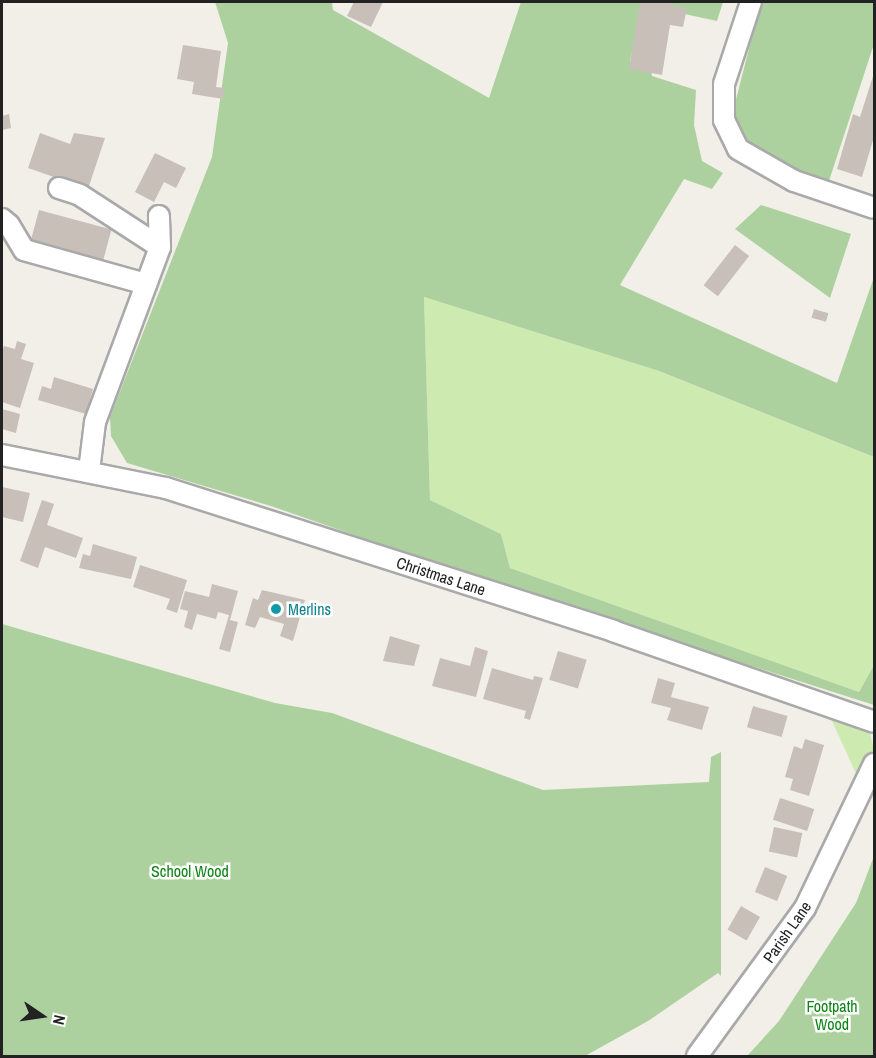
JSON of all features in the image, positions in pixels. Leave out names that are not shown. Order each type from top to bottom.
[{"type":"street","points":[[751,2],[724,84],[724,120],[738,149],[794,181],[874,206]]},
{"type":"street","points":[[59,188],[80,195],[160,247]]},
{"type":"street","points":[[89,471],[95,422],[160,247],[159,216]]},
{"type":"street","points":[[2,219],[9,225],[24,250],[146,284]]},
{"type":"street","name":"Christmas Lane","points":[[2,455],[165,488],[614,631],[874,722]]},
{"type":"street","name":"Parish Lane","points":[[697,1056],[805,908],[874,764]]},
{"type":"green space","points":[[215,2],[332,2],[333,10],[489,98],[521,2],[644,2],[630,61],[650,66],[652,76],[696,90],[694,125],[702,161],[723,173],[712,189],[684,179],[620,285],[837,383],[874,277],[874,457],[659,371],[424,297],[430,500],[501,534],[510,568],[859,692],[874,665],[874,705],[500,586],[271,506],[127,463],[111,436],[110,417],[212,157],[228,43]]},
{"type":"green space","points":[[668,2],[723,2],[717,21],[666,10]]},
{"type":"green space","points":[[761,2],[874,2],[874,44],[827,187],[759,171],[731,119]]},
{"type":"green space","points":[[761,205],[851,234],[830,298],[735,229]]},
{"type":"green space","points":[[424,297],[659,371],[874,457],[874,665],[859,692],[510,568],[501,534],[430,500]]},
{"type":"green space","name":"School Wood","points":[[2,624],[275,703],[332,713],[543,790],[709,782],[711,757],[721,752],[721,976],[718,973],[648,1021],[585,1056],[2,1056]]},
{"type":"green space","points":[[827,710],[869,730],[874,749],[858,778]]},
{"type":"green space","name":"Footpath Wood","points":[[874,856],[874,1056],[747,1056],[779,1021],[856,903]]},
{"type":"building","points":[[354,2],[383,2],[371,27],[347,16]]},
{"type":"building","points":[[640,2],[672,2],[673,6],[687,8],[683,27],[670,25],[662,75],[629,69]]},
{"type":"building","points":[[183,45],[221,51],[216,87],[225,88],[223,99],[192,94],[194,82],[177,79]]},
{"type":"building","points":[[874,73],[874,137],[862,177],[837,169],[853,114],[860,117]]},
{"type":"building","points":[[9,114],[11,128],[2,130],[2,116]]},
{"type":"building","points":[[40,133],[70,144],[74,133],[105,138],[88,189],[28,168]]},
{"type":"building","points":[[155,153],[186,168],[176,188],[164,182],[154,202],[135,192]]},
{"type":"building","points":[[39,210],[111,229],[102,264],[30,245]]},
{"type":"building","points":[[735,245],[749,256],[718,296],[704,285]]},
{"type":"building","points":[[814,309],[828,313],[826,322],[812,318]]},
{"type":"building","points":[[17,341],[26,344],[21,359],[34,363],[20,408],[2,402],[2,352],[4,346],[15,349]]},
{"type":"building","points":[[54,377],[93,389],[86,414],[38,400],[42,386],[51,389]]},
{"type":"building","points":[[2,409],[20,414],[16,433],[2,429]]},
{"type":"building","points":[[2,487],[30,493],[23,522],[2,517]]},
{"type":"building","points":[[42,500],[54,504],[47,525],[83,538],[76,558],[45,547],[38,568],[20,561]]},
{"type":"building","points":[[93,544],[137,557],[131,579],[79,568],[83,554],[90,556]]},
{"type":"building","points":[[140,565],[187,580],[177,613],[166,609],[170,599],[133,587]]},
{"type":"building","points":[[212,584],[238,591],[230,620],[238,622],[230,652],[219,649],[229,615],[218,612],[216,619],[197,614],[192,630],[184,627],[188,611],[180,609],[185,591],[209,597]]},
{"type":"building","name":"Merlins","points":[[262,590],[305,600],[293,641],[280,636],[284,624],[260,617],[255,628],[245,625],[253,598],[258,600]]},
{"type":"building","points":[[390,636],[420,645],[414,666],[383,661]]},
{"type":"building","points":[[475,647],[488,651],[476,697],[432,686],[440,658],[470,666]]},
{"type":"building","points":[[558,651],[587,660],[578,688],[549,680]]},
{"type":"building","points":[[492,668],[533,680],[534,676],[543,678],[530,720],[524,718],[526,711],[483,699]]},
{"type":"building","points":[[658,678],[675,683],[671,697],[709,707],[702,730],[667,720],[671,708],[651,703]]},
{"type":"building","points":[[753,706],[788,716],[782,737],[747,727]]},
{"type":"building","points":[[805,739],[824,745],[809,796],[790,790],[793,779],[785,777],[794,746],[802,749]]},
{"type":"building","points":[[780,798],[814,809],[807,831],[773,820]]},
{"type":"building","points":[[774,827],[802,833],[797,857],[769,851]]},
{"type":"building","points":[[765,867],[787,876],[777,901],[755,892]]},
{"type":"building","points":[[741,906],[760,917],[747,940],[728,929]]},
{"type":"place","name":"Merlins","points":[[276,609]]}]
